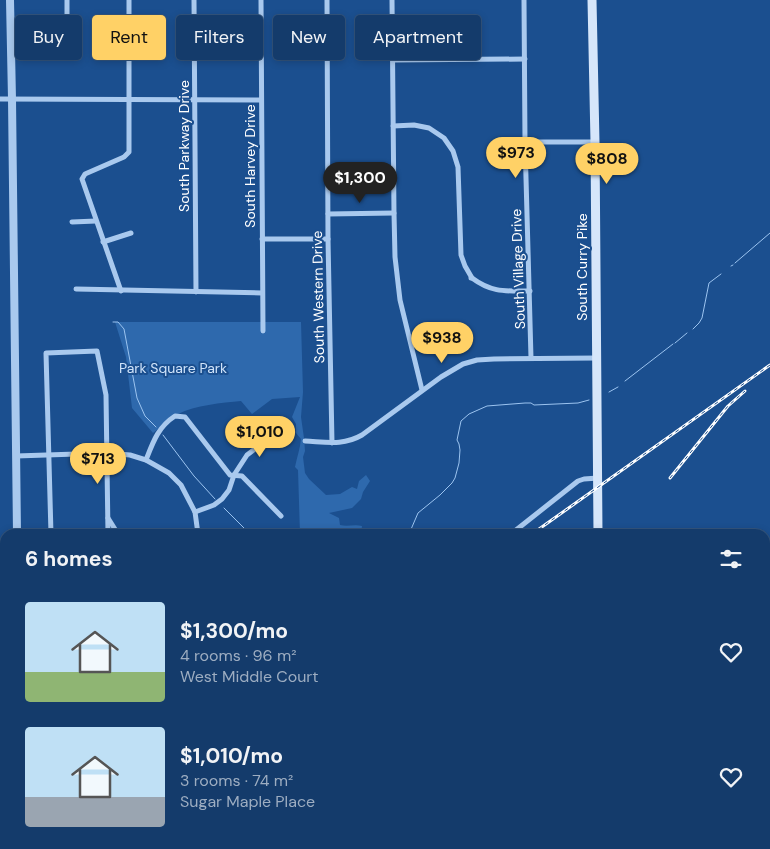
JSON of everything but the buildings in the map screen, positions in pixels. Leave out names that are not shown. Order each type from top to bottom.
[{"type":"main road","name":"South Curry Pike","points":[[592,0],[598,529]]},
{"type":"street","points":[[10,0],[16,529]]},
{"type":"street","points":[[66,0],[66,15]]},
{"type":"street","points":[[121,290],[82,177],[128,154],[128,0]]},
{"type":"street","name":"South Parkway Drive","points":[[194,0],[196,292]]},
{"type":"street","name":"South Harvey Drive","points":[[261,0],[263,331]]},
{"type":"street","name":"South Western Drive","points":[[327,0],[328,239],[332,443]]},
{"type":"street","points":[[392,0],[392,15]]},
{"type":"street","name":"South Village Drive","points":[[524,0],[525,142],[531,358]]},
{"type":"street","points":[[481,59],[525,59]]},
{"type":"street","points":[[393,60],[394,249],[398,290],[422,390]]},
{"type":"street","points":[[0,99],[261,100]]},
{"type":"street","points":[[393,126],[425,127],[445,137],[451,146],[457,160],[460,252],[464,266],[471,278],[488,288],[530,291]]},
{"type":"street","points":[[525,142],[595,142]]},
{"type":"street","points":[[328,214],[394,213]]},
{"type":"street","points":[[72,222],[96,222]]},
{"type":"street","points":[[103,242],[130,232]]},
{"type":"street","points":[[262,239],[328,239]]},
{"type":"street","points":[[76,289],[262,293]]},
{"type":"street","points":[[51,529],[46,353],[97,351],[106,396],[108,529]]},
{"type":"street","points":[[305,441],[332,443],[351,441],[456,367],[470,362],[484,359],[596,358]]},
{"type":"street","points":[[146,460],[155,437],[162,427],[175,416],[185,417],[230,474],[242,476],[281,516]]},
{"type":"street","points":[[195,512],[214,505],[222,499],[229,490],[234,475],[247,455],[276,433]]},
{"type":"street","points":[[16,456],[130,454],[146,460],[169,473],[181,485],[195,512],[197,529]]},
{"type":"street","points":[[517,529],[578,482],[584,479],[598,478]]},
{"type":"street","points":[[108,517],[115,529]]},
{"type":"green space","name":"Park Square Park","points":[[115,322],[301,322],[303,392],[301,417],[305,451],[303,457],[305,473],[326,495],[340,494],[352,487],[357,489],[359,481],[366,475],[370,481],[361,499],[352,508],[329,513],[339,518],[340,525],[362,526],[362,529],[300,529],[298,470],[295,467],[301,439],[296,433],[296,424],[292,417],[300,397],[272,399],[252,414],[241,401],[200,406],[178,414],[153,433],[132,408],[126,357]]},
{"type":"waterway","points":[[735,263],[770,233]]},
{"type":"waterway","points":[[693,329],[702,318],[709,283],[721,274]]},
{"type":"waterway","points":[[113,322],[118,322],[124,329],[137,398],[145,416],[156,427]]},
{"type":"waterway","points":[[675,343],[687,333]]},
{"type":"waterway","points":[[625,381],[673,344]]},
{"type":"waterway","points":[[609,392],[618,387]]},
{"type":"waterway","points":[[411,529],[418,513],[440,495],[455,478],[459,463],[460,450],[457,440],[461,421],[469,414],[487,406],[525,403],[534,405],[578,403],[589,400]]},
{"type":"waterway","points":[[163,435],[194,476],[215,499]]},
{"type":"waterway","points":[[224,508],[245,529]]},
{"type":"railway","points":[[539,529],[770,365]]},
{"type":"railway","points":[[670,478],[728,406],[745,391]]}]
